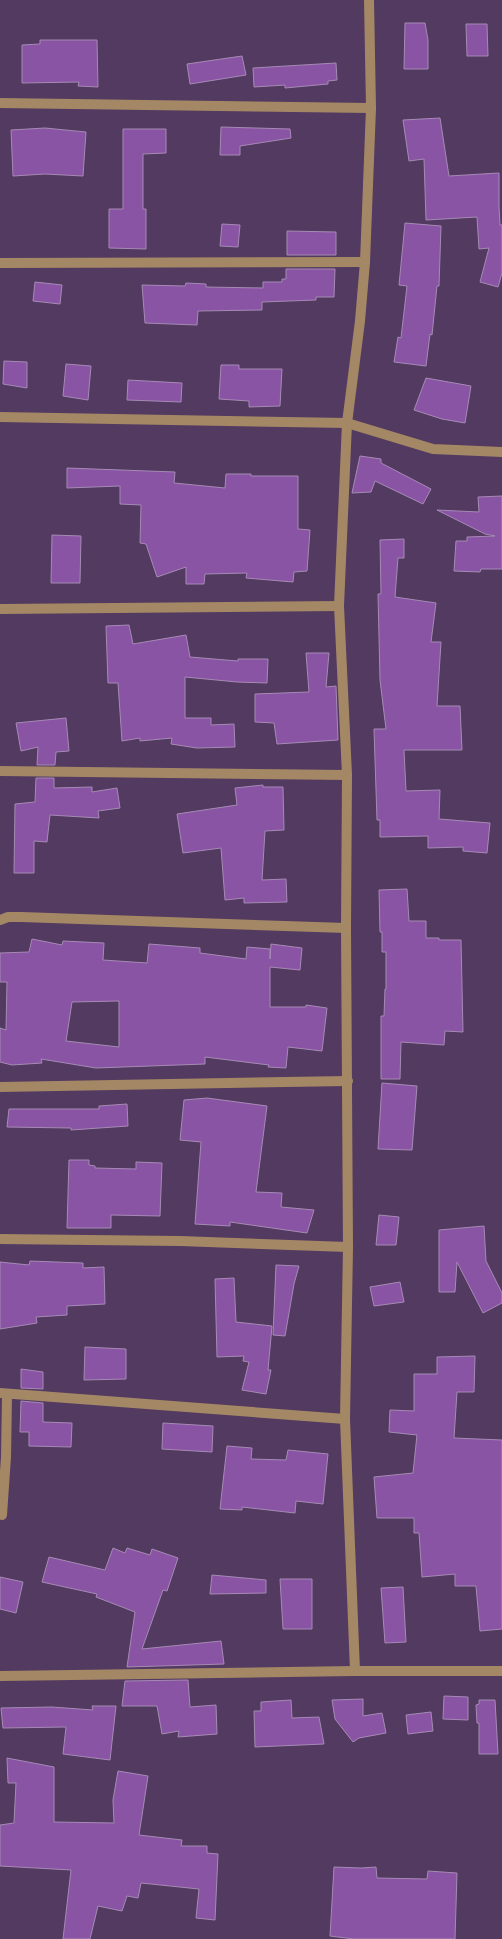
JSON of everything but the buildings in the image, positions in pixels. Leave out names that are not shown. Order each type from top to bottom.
[{"type":"street","points":[[355,1671],[345,1419],[348,1247],[347,775],[339,606],[347,423],[360,321],[365,262],[371,108],[369,0]]},
{"type":"street","points":[[0,103],[371,108]]},
{"type":"street","points":[[0,263],[365,262]]},
{"type":"street","points":[[0,417],[347,423],[433,449],[502,452]]},
{"type":"street","points":[[0,609],[339,606]]},
{"type":"street","points":[[0,771],[347,775]]},
{"type":"street","points":[[0,920],[8,917],[21,917],[346,928]]},
{"type":"street","points":[[0,1087],[168,1086],[348,1081]]},
{"type":"street","points":[[0,1239],[170,1240],[348,1247]]},
{"type":"street","points":[[2,1515],[6,1457],[3,1394],[246,1410],[345,1419]]},
{"type":"street","points":[[0,1676],[502,1671]]}]
